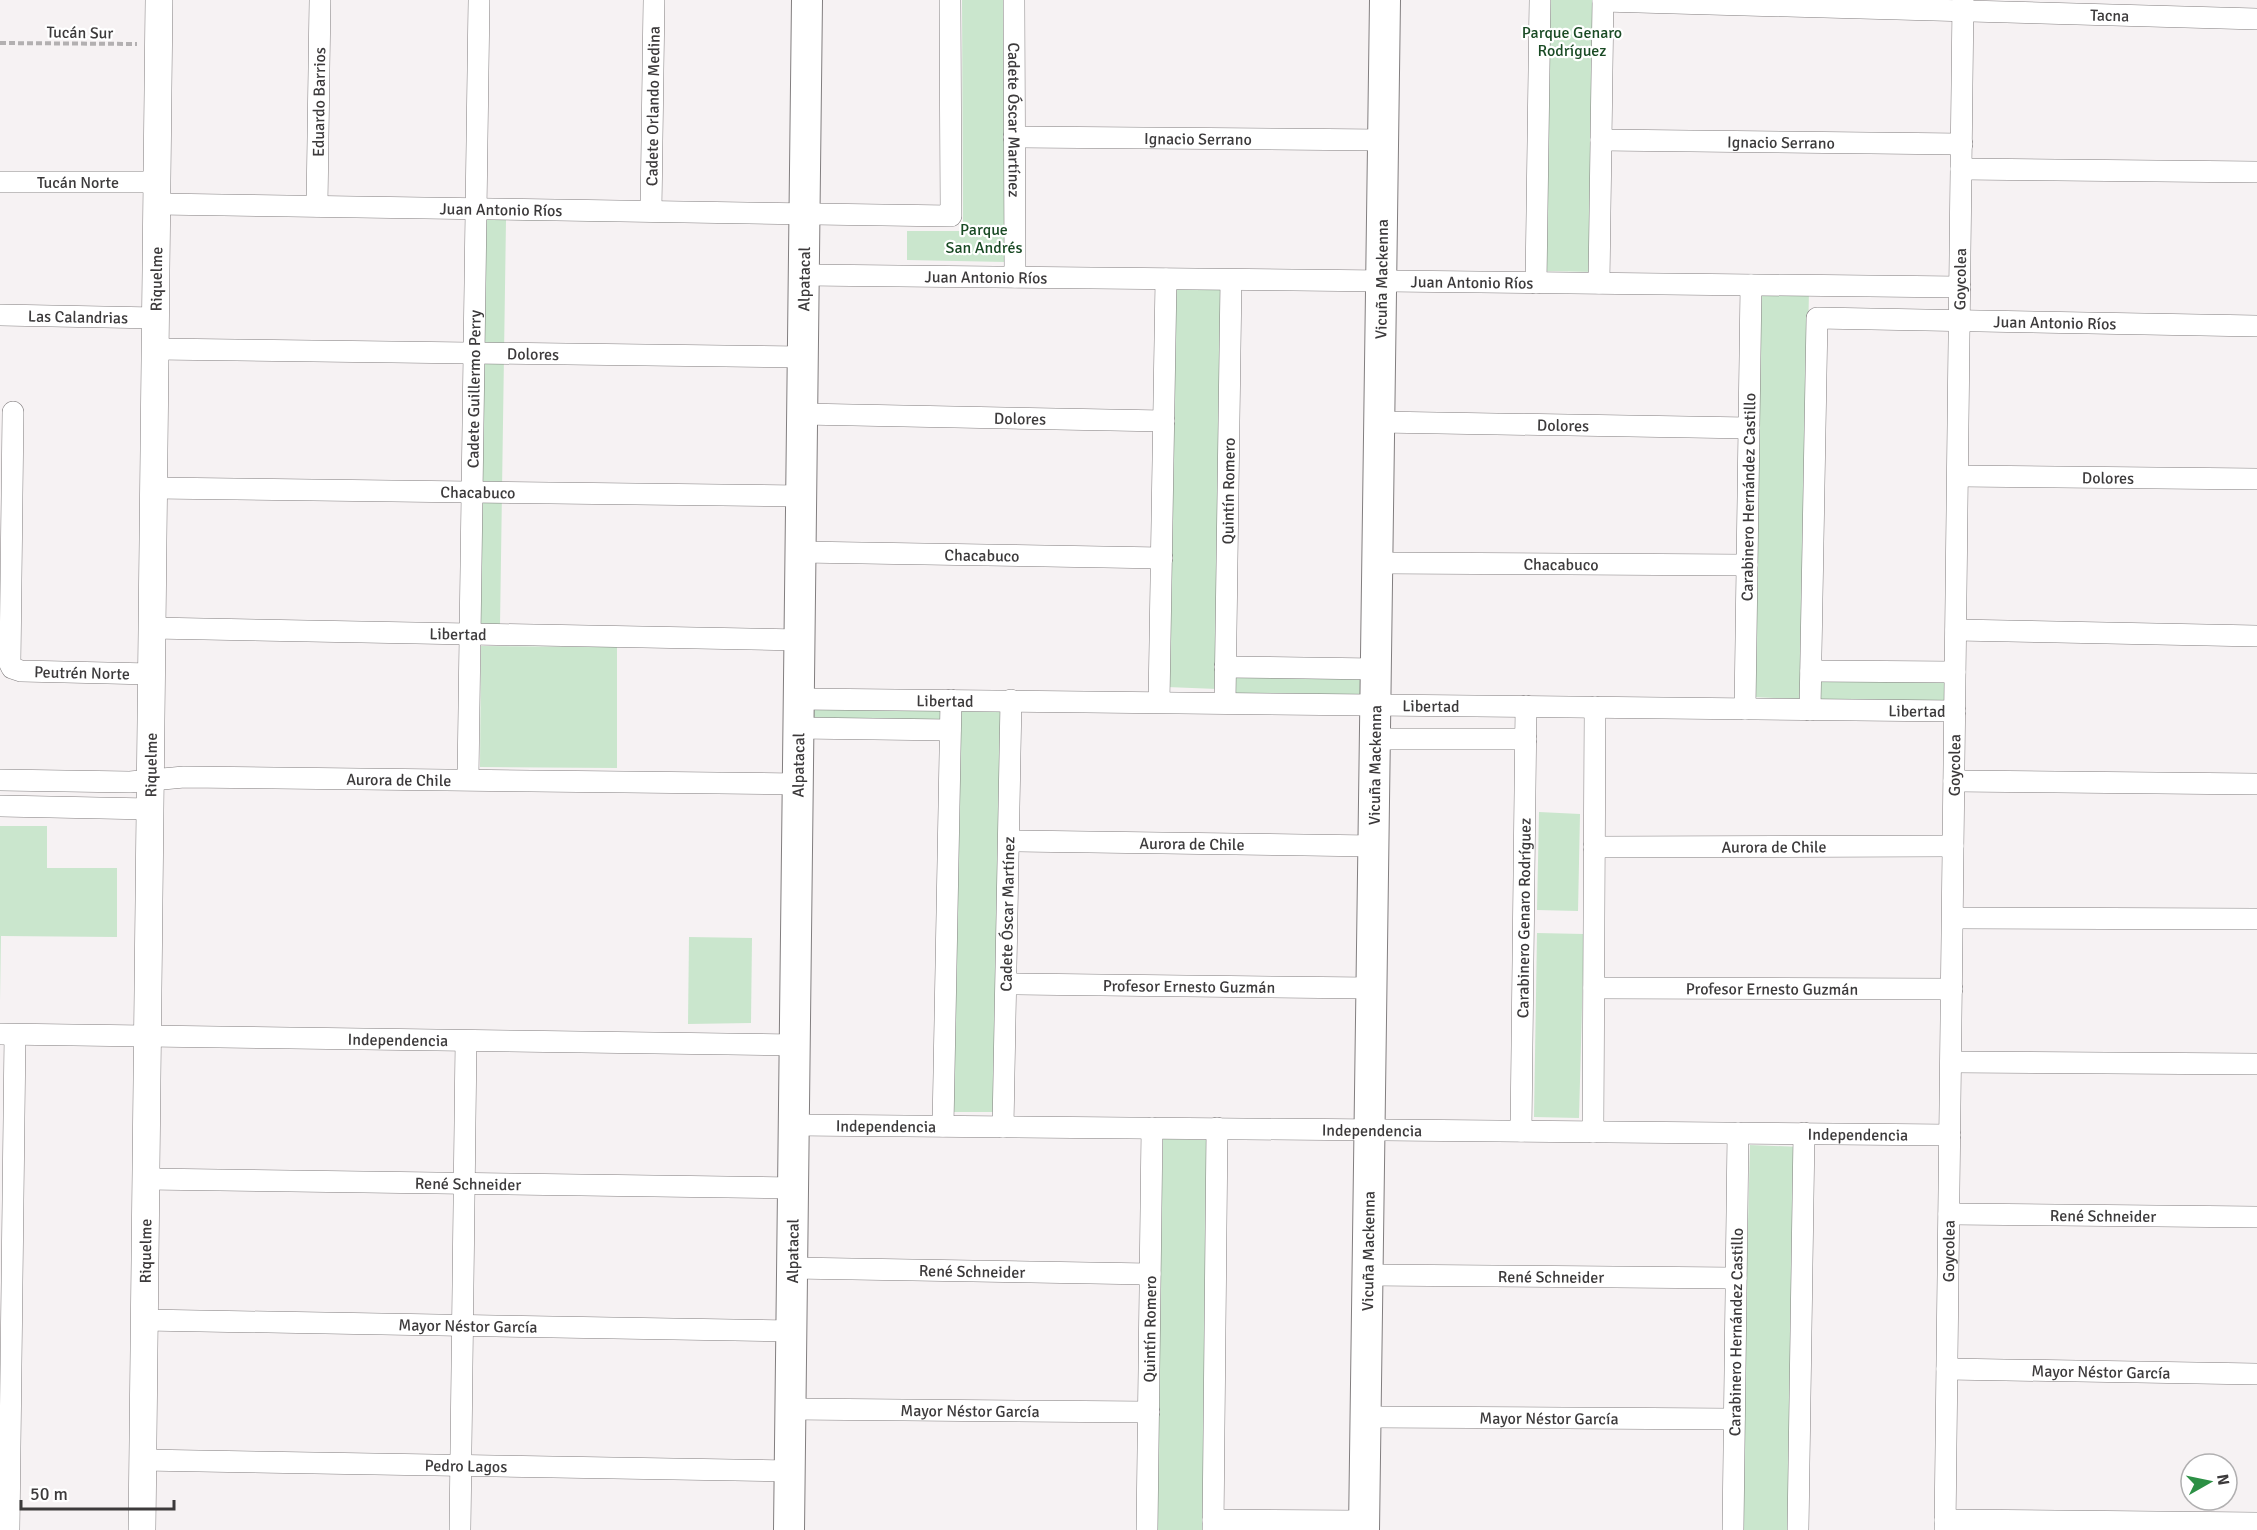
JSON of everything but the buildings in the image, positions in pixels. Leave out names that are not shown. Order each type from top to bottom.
[{"type":"main road","name":"Alpatacal","points":[[789,1530],[807,0]]},
{"type":"main road","name":"Vicuña Mackenna","points":[[1364,1525],[1385,0]]},
{"type":"street","name":"Riquelme","points":[[142,1530],[159,0]]},
{"type":"street","name":"Eduardo Barrios","points":[[317,206],[320,0]]},
{"type":"street","name":"Cadete Guillermo Perry","points":[[468,779],[479,0]]},
{"type":"street","name":"Cadete Orlando Medina","points":[[651,212],[654,0]]},
{"type":"street","name":"Juan Antonio Ríos","points":[[157,193],[317,206],[951,216],[950,0]]},
{"type":"street","name":"Cadete Óscar Martínez","points":[[1014,0],[1015,278]]},
{"type":"street","points":[[1536,283],[1540,0]]},
{"type":"street","points":[[1599,283],[1603,0]]},
{"type":"street","name":"Tacna","points":[[1603,0],[1963,6],[2257,19]]},
{"type":"street","name":"Goycolea","points":[[1945,1525],[1963,6]]},
{"type":"street","name":"Ignacio Serrano","points":[[1014,136],[1383,140]]},
{"type":"street","name":"Ignacio Serrano","points":[[1601,140],[1962,144]]},
{"type":"street","points":[[1961,169],[2257,172]]},
{"type":"street","name":"Tucán Norte","points":[[0,182],[157,193]]},
{"type":"street","name":"Juan Antonio Ríos","points":[[804,275],[1960,287]]},
{"type":"street","points":[[1159,702],[1166,279]]},
{"type":"street","name":"Quintín Romero","points":[[1225,703],[1231,280]]},
{"type":"street","name":"Carabinero Hernández Castillo","points":[[1745,709],[1751,285]]},
{"type":"street","name":"Las Calandrias","points":[[0,315],[156,318]]},
{"type":"street","name":"Juan Antonio Ríos","points":[[1811,671],[1817,318],[2257,326]]},
{"type":"street","name":"Dolores","points":[[155,349],[803,357]]},
{"type":"street","points":[[6,451],[13,411]]},
{"type":"street","name":"Dolores","points":[[802,414],[1164,421]]},
{"type":"street","name":"Dolores","points":[[1379,422],[1749,428]]},
{"type":"street","name":"Peutrén Norte","points":[[6,451],[9,659],[12,668],[21,671],[152,674]]},
{"type":"street","name":"Dolores","points":[[1958,476],[2257,479]]},
{"type":"street","name":"Chacabuco","points":[[154,488],[801,496]]},
{"type":"street","name":"Chacabuco","points":[[800,552],[1162,558]]},
{"type":"street","name":"Chacabuco","points":[[1377,563],[1747,565]]},
{"type":"street","name":"Libertad","points":[[152,628],[800,640]]},
{"type":"street","points":[[1956,630],[2257,636]]},
{"type":"street","points":[[1225,667],[1376,669]]},
{"type":"street","points":[[1810,710],[1811,671],[1955,672]]},
{"type":"street","name":"Libertad","points":[[799,699],[1955,711]]},
{"type":"street","points":[[943,1126],[951,700]]},
{"type":"street","name":"Cadete Óscar Martínez","points":[[1003,1127],[1011,700]]},
{"type":"street","name":"Carabinero Genaro Rodríguez","points":[[1521,1131],[1526,706]]},
{"type":"street","points":[[1593,1132],[1595,707]]},
{"type":"street","name":"Libertad","points":[[798,728],[950,730]]},
{"type":"street","name":"Libertad","points":[[1375,739],[1526,739]]},
{"type":"street","name":"Aurora de Chile","points":[[0,780],[150,781],[184,777],[798,784]]},
{"type":"street","points":[[1954,781],[2257,784]]},
{"type":"street","points":[[0,806],[150,809]]},
{"type":"street","name":"Aurora de Chile","points":[[1009,841],[1373,846]]},
{"type":"street","name":"Aurora de Chile","points":[[1594,847],[1953,846]]},
{"type":"street","points":[[1953,918],[2257,919]]},
{"type":"street","name":"Profesor Ernesto Guzmán","points":[[1007,984],[1371,988]]},
{"type":"street","name":"Profesor Ernesto Guzmán","points":[[1593,988],[1952,989]]},
{"type":"street","points":[[8,1034],[9,1530]]},
{"type":"street","name":"Independencia","points":[[8,1034],[795,1045]]},
{"type":"street","points":[[460,1530],[466,1041]]},
{"type":"street","points":[[1951,1062],[2257,1064]]},
{"type":"street","name":"Independencia","points":[[794,1125],[1950,1135]]},
{"type":"street","name":"Quintín Romero","points":[[1147,1530],[1152,1128]]},
{"type":"street","points":[[1217,1128],[1214,1525],[1364,1525]]},
{"type":"street","name":"Carabinero Hernández Castillo","points":[[1733,1530],[1738,1133]]},
{"type":"street","points":[[1798,1530],[1804,1133]]},
{"type":"street","name":"René Schneider","points":[[146,1179],[793,1188]]},
{"type":"street","name":"René Schneider","points":[[1949,1214],[2257,1217]]},
{"type":"street","name":"René Schneider","points":[[792,1268],[1150,1274]]},
{"type":"street","name":"René Schneider","points":[[1367,1275],[1736,1278]]},
{"type":"street","name":"Mayor Néstor García","points":[[144,1320],[791,1331]]},
{"type":"street","name":"Mayor Néstor García","points":[[1947,1369],[2257,1374]]},
{"type":"street","name":"Mayor Néstor García","points":[[790,1409],[1149,1412]]},
{"type":"street","name":"Mayor Néstor García","points":[[1365,1417],[1734,1419]]},
{"type":"street","name":"Pedro Lagos","points":[[142,1460],[789,1471]]},
{"type":"street","points":[[1945,1525],[2257,1522]]},
{"type":"path","name":"Tucán Sur","points":[[0,43],[159,44]]},
{"type":"green space","name":"Parque San Andrés","points":[[962,0],[1003,0],[1006,262],[907,260],[907,231],[963,231]]},
{"type":"green space","name":"Parque Genaro Rodríguez","points":[[1547,0],[1597,0],[1594,272],[1544,271]]},
{"type":"green space","points":[[483,213],[788,218],[787,224],[506,220],[500,626],[475,629]]},
{"type":"green space","points":[[1174,283],[1223,284],[1217,689],[1167,687]]},
{"type":"green space","points":[[1809,290],[1801,699],[1752,697],[1758,291]]},
{"type":"green space","points":[[481,646],[617,647],[617,768],[480,767]]},
{"type":"green space","points":[[1231,674],[1364,675],[1364,700],[1232,697]]},
{"type":"green space","points":[[1818,674],[1948,677],[1947,706],[1818,703]]},
{"type":"green space","points":[[809,704],[943,705],[943,724],[809,724]]},
{"type":"green space","points":[[958,708],[1003,708],[994,1112],[950,1112]]},
{"type":"green space","points":[[1539,812],[1580,814],[1578,911],[1537,910]]},
{"type":"green space","points":[[0,826],[47,826],[47,868],[117,868],[117,937],[1,936],[0,1001]]},
{"type":"green space","points":[[1537,933],[1584,934],[1579,1118],[1534,1117]]},
{"type":"green space","points":[[689,937],[752,938],[751,1023],[688,1024]]},
{"type":"green space","points":[[1163,1139],[1210,1140],[1204,1530],[1155,1530]]},
{"type":"green space","points":[[1750,1145],[1801,1147],[1791,1530],[1740,1530]]}]
